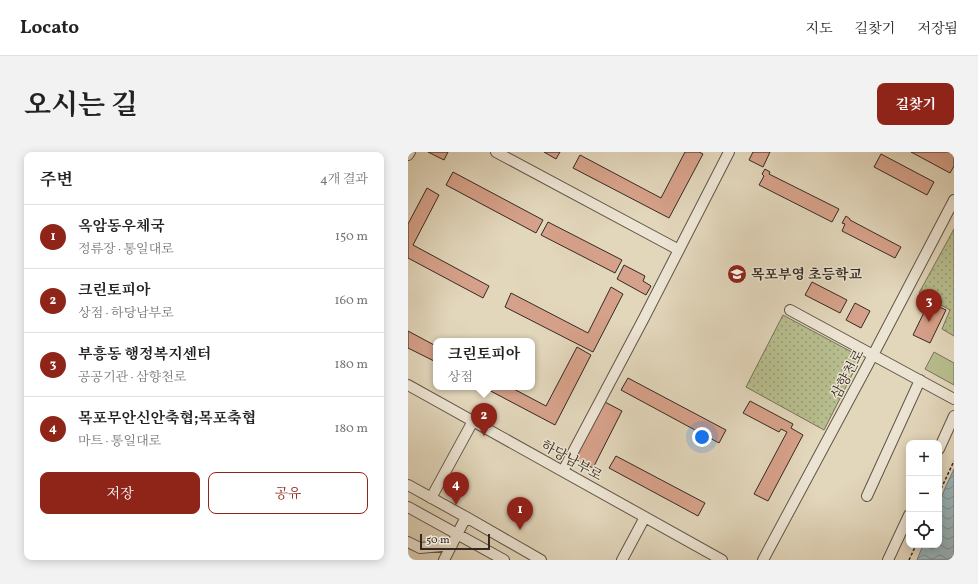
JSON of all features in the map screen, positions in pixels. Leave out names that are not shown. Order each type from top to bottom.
[{"type":"street","points":[[496,152],[679,250]]},
{"type":"street","points":[[563,471],[729,152]]},
{"type":"street","name":"삼향천로","points":[[763,560],[954,200]]},
{"type":"street","points":[[790,310],[954,399]]},
{"type":"street","points":[[867,496],[920,380]]},
{"type":"street","name":"하당남부로","points":[[408,385],[722,560]]},
{"type":"street","points":[[942,442],[954,416]]},
{"type":"street","points":[[431,498],[473,421]]},
{"type":"street","points":[[408,485],[541,560]]},
{"type":"street","points":[[408,507],[504,560]]},
{"type":"street","points":[[444,560],[466,517]]},
{"type":"street","points":[[622,560],[645,517]]},
{"type":"street","points":[[888,560],[906,521]]},
{"type":"street","points":[[408,542],[420,548],[452,545]]},
{"type":"path","points":[[942,487],[954,461]]},
{"type":"path","points":[[909,560],[915,548]]},
{"type":"green space","points":[[954,229],[954,336],[942,329],[950,310],[919,293]]},
{"type":"green space","points":[[783,315],[861,357],[824,430],[746,387]]},
{"type":"green space","points":[[934,352],[954,363],[954,385],[925,369]]},
{"type":"water","points":[[954,469],[954,560],[917,560],[922,548],[942,548],[942,496]]},
{"type":"building","points":[[428,152],[448,152],[444,160]]},
{"type":"building","points":[[544,152],[560,152],[556,159]]},
{"type":"building","points":[[685,152],[699,152],[703,154],[669,218],[573,168],[580,155],[661,198]]},
{"type":"building","points":[[753,152],[770,152],[763,167],[749,160]]},
{"type":"building","points":[[911,152],[954,152],[954,166],[950,173]]},
{"type":"building","points":[[881,154],[934,182],[927,195],[874,167]]},
{"type":"building","points":[[765,169],[770,172],[769,174],[839,209],[832,222],[759,185],[764,176],[762,174]]},
{"type":"building","points":[[453,172],[543,220],[536,233],[446,185]]},
{"type":"building","points":[[427,188],[439,195],[413,245],[489,286],[483,298],[408,258],[408,224]]},
{"type":"building","points":[[846,216],[850,220],[901,247],[895,258],[842,231],[845,224],[842,223]]},
{"type":"building","points":[[548,222],[622,260],[615,273],[541,235]]},
{"type":"building","points":[[624,265],[645,276],[643,281],[651,286],[646,295],[617,279]]},
{"type":"building","points":[[812,282],[847,300],[840,313],[805,295]]},
{"type":"building","points":[[611,287],[623,294],[593,352],[505,307],[511,293],[588,333]]},
{"type":"building","points":[[929,302],[946,310],[930,343],[913,335]]},
{"type":"building","points":[[855,303],[870,311],[861,328],[846,320]]},
{"type":"building","points":[[408,331],[433,344],[433,360],[408,348]]},
{"type":"building","points":[[577,347],[591,355],[555,425],[489,390],[516,390],[546,406]]},
{"type":"building","points":[[628,378],[726,430],[719,443],[621,390]]},
{"type":"building","points":[[750,401],[793,424],[791,428],[803,435],[768,501],[754,494],[787,432],[781,429],[779,432],[743,413]]},
{"type":"building","points":[[605,402],[622,411],[593,468],[580,462],[577,455]]},
{"type":"building","points":[[616,456],[705,503],[698,516],[609,468]]},
{"type":"place","name":"목포부영 초등학교","points":[[737,274]]},
{"type":"place","name":"부흥동 행정복지센터","points":[[929,322]]},
{"type":"place","name":"크린토피아","points":[[484,436]]},
{"type":"place","name":"목포무안신안축협;목포축협","points":[[456,505]]},
{"type":"place","name":"옥암동우체국","points":[[520,530]]}]
